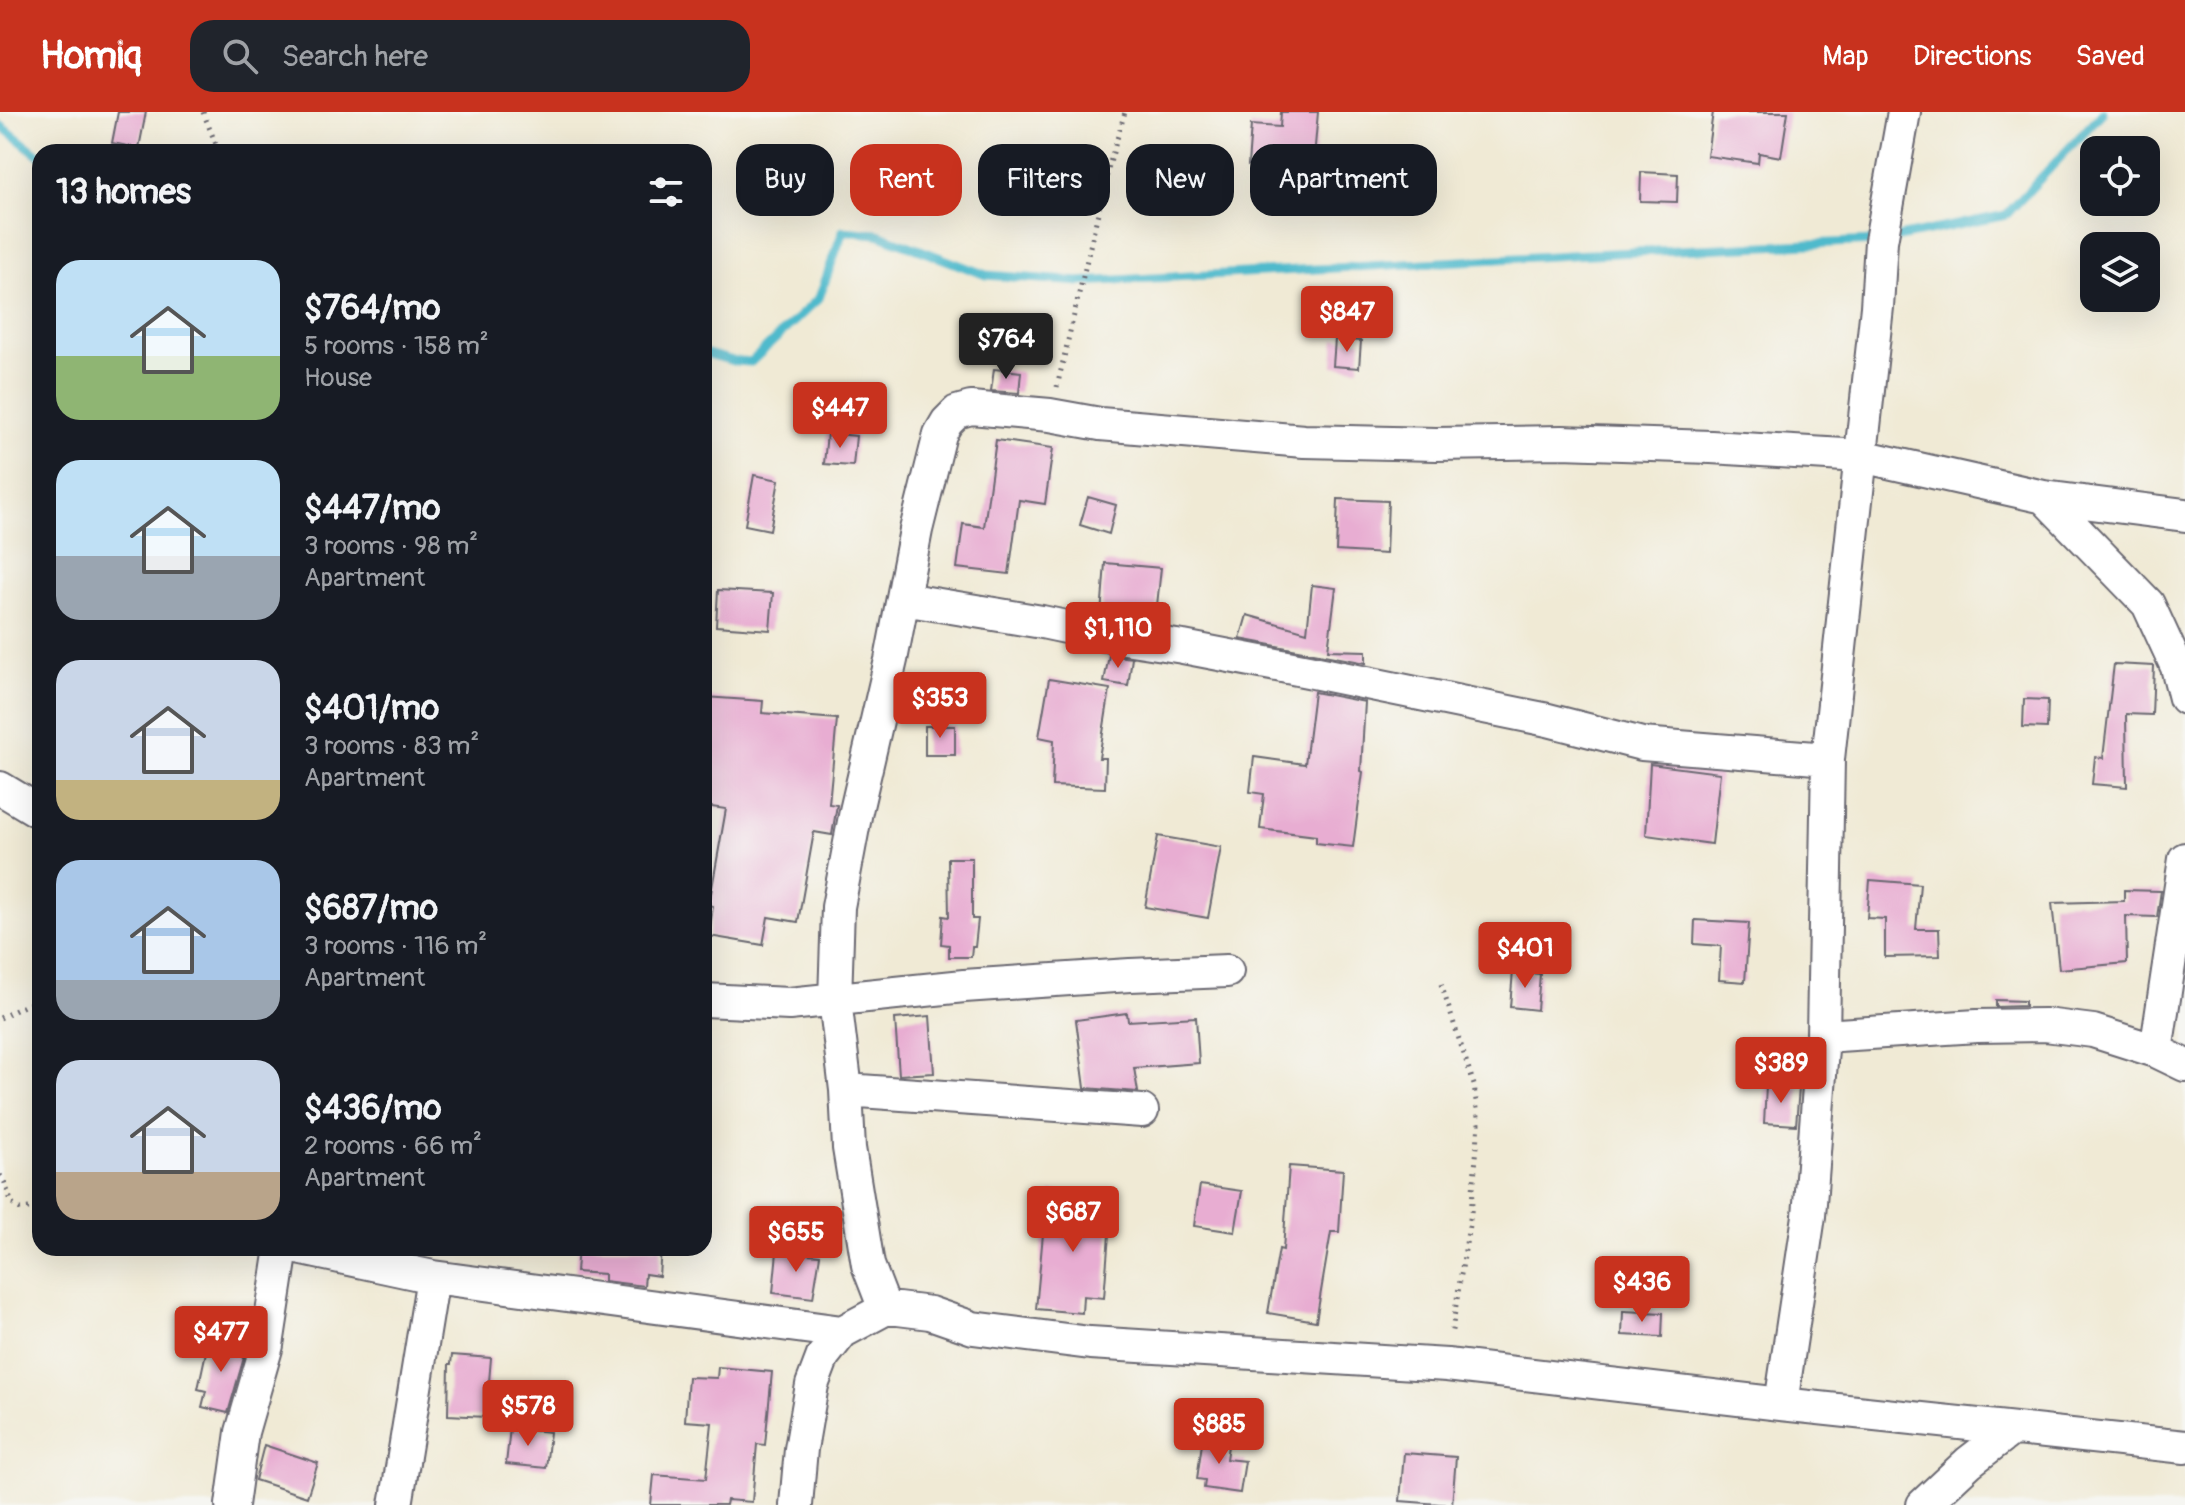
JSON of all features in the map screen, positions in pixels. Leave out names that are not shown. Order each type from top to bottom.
[{"type":"street","points":[[1781,1404],[1809,1216],[1823,1036],[1828,759],[1841,621],[1877,307],[1881,241],[1904,112]]},
{"type":"street","points":[[885,1309],[868,1265],[849,1148],[846,1090],[835,1000],[838,907],[916,530],[940,434],[957,412],[971,408],[1050,415],[1100,424],[1304,441],[1436,444],[1562,442],[1861,456],[2044,497],[2185,515]]},
{"type":"street","points":[[2044,497],[2148,604],[2177,667],[2185,698]]},
{"type":"street","points":[[903,599],[1308,671],[1548,720],[1642,744],[1828,759]]},
{"type":"street","points":[[0,788],[32,807]]},
{"type":"street","points":[[2156,1051],[2185,859]]},
{"type":"street","points":[[712,1000],[789,1004],[964,986],[1227,971]]},
{"type":"street","points":[[1823,1036],[2045,1025],[2093,1031],[2156,1051],[2185,1065]]},
{"type":"street","points":[[846,1090],[1142,1111]]},
{"type":"street","points":[[232,1505],[242,1432],[267,1345],[281,1256]]},
{"type":"street","points":[[335,1256],[433,1277],[842,1332]]},
{"type":"street","points":[[396,1505],[433,1277]]},
{"type":"street","points":[[796,1505],[801,1449],[812,1385],[823,1356],[842,1332],[885,1309],[930,1313],[973,1328],[1090,1343],[1447,1365],[2185,1447]]},
{"type":"street","points":[[1923,1505],[1969,1462],[2012,1429]]},
{"type":"path","points":[[203,112],[216,144]]},
{"type":"path","points":[[1050,415],[1109,166],[1125,112]]},
{"type":"path","points":[[1441,984],[1474,1085],[1479,1124],[1471,1213],[1447,1365]]},
{"type":"path","points":[[0,1018],[32,1004]]},
{"type":"path","points":[[0,1175],[12,1204],[20,1209],[32,1208]]},
{"type":"building","points":[[118,112],[146,112],[140,144],[112,143]]},
{"type":"building","points":[[1281,112],[1318,112],[1315,144],[1250,144],[1248,165],[1251,125],[1280,127]]},
{"type":"building","points":[[1713,112],[1788,112],[1781,157],[1759,153],[1758,163],[1707,156]]},
{"type":"building","points":[[1641,172],[1678,174],[1677,202],[1640,201]]},
{"type":"building","points":[[1335,339],[1361,341],[1359,368],[1333,366]]},
{"type":"building","points":[[994,369],[1021,372],[1019,393],[991,391]]},
{"type":"building","points":[[827,433],[856,436],[853,466],[824,464]]},
{"type":"building","points":[[996,440],[1053,448],[1045,504],[1019,500],[1009,574],[957,568],[963,524],[984,527]]},
{"type":"building","points":[[754,475],[779,480],[770,530],[745,525]]},
{"type":"building","points":[[1088,497],[1116,505],[1109,534],[1080,525]]},
{"type":"building","points":[[1338,499],[1388,501],[1386,554],[1336,551]]},
{"type":"building","points":[[1105,563],[1161,568],[1155,624],[1101,615]]},
{"type":"building","points":[[1312,585],[1336,588],[1328,650],[1366,651],[1366,663],[1240,639],[1247,615],[1307,632]]},
{"type":"building","points":[[718,590],[773,593],[770,630],[716,626]]},
{"type":"building","points":[[1109,655],[1132,658],[1128,686],[1104,682]]},
{"type":"building","points":[[2114,664],[2154,666],[2152,715],[2126,714],[2127,787],[2092,784],[2095,757],[2103,758]]},
{"type":"building","points":[[1049,679],[1110,689],[1099,758],[1106,758],[1105,788],[1052,786],[1054,740],[1039,737]]},
{"type":"building","points":[[1314,692],[1365,702],[1363,772],[1353,847],[1316,843],[1316,836],[1260,829],[1264,794],[1250,792],[1254,757],[1305,764]]},
{"type":"building","points":[[712,698],[763,701],[762,713],[837,719],[829,804],[837,805],[832,835],[814,832],[798,922],[768,917],[763,945],[712,936],[712,888],[726,809],[712,807]]},
{"type":"building","points":[[2024,699],[2048,700],[2047,728],[2023,727]]},
{"type":"building","points":[[925,726],[955,726],[955,755],[925,755]]},
{"type":"building","points":[[1650,764],[1720,773],[1712,844],[1646,835]]},
{"type":"building","points":[[1158,836],[1221,847],[1208,918],[1145,907]]},
{"type":"building","points":[[948,858],[972,858],[972,919],[978,919],[971,957],[949,957],[949,945],[941,944],[943,916],[949,917]]},
{"type":"building","points":[[1870,880],[1920,884],[1916,929],[1939,929],[1940,956],[1885,957],[1885,919],[1867,918]]},
{"type":"building","points":[[2124,890],[2161,891],[2157,917],[2126,916],[2127,963],[2059,969],[2052,903],[2124,901]]},
{"type":"building","points":[[1695,920],[1749,923],[1745,982],[1719,980],[1721,946],[1694,944]]},
{"type":"building","points":[[1513,971],[1540,974],[1537,1010],[1510,1007]]},
{"type":"building","points":[[1996,1000],[2025,1001],[2025,1006],[1996,1007]]},
{"type":"building","points":[[1127,1013],[1128,1021],[1196,1017],[1199,1063],[1134,1068],[1138,1092],[1085,1088],[1076,1020]]},
{"type":"building","points":[[930,1016],[934,1073],[899,1075],[895,1019]]},
{"type":"building","points":[[1766,1086],[1799,1088],[1796,1125],[1764,1123]]},
{"type":"building","points":[[1289,1166],[1343,1170],[1339,1232],[1331,1232],[1316,1321],[1268,1313],[1279,1249],[1283,1250]]},
{"type":"building","points":[[1200,1185],[1242,1191],[1235,1232],[1194,1226]]},
{"type":"building","points":[[1051,1192],[1082,1194],[1081,1205],[1111,1209],[1104,1298],[1083,1296],[1082,1313],[1036,1309],[1043,1234],[1049,1235]]},
{"type":"building","points":[[777,1252],[820,1255],[813,1298],[773,1293]]},
{"type":"building","points":[[577,1256],[660,1256],[659,1276],[645,1274],[644,1286],[604,1281],[604,1274],[576,1272]]},
{"type":"building","points":[[1623,1311],[1663,1313],[1662,1337],[1622,1335]]},
{"type":"building","points":[[209,1338],[247,1347],[228,1413],[202,1407],[206,1391],[198,1389]]},
{"type":"building","points":[[452,1355],[491,1358],[486,1417],[448,1415]]},
{"type":"building","points":[[718,1367],[772,1372],[765,1445],[757,1444],[752,1502],[727,1500],[726,1505],[651,1505],[654,1475],[706,1479],[712,1423],[685,1421],[688,1377],[717,1378]]},
{"type":"building","points":[[510,1428],[550,1432],[546,1468],[506,1464]]},
{"type":"building","points":[[1203,1436],[1229,1439],[1226,1459],[1245,1461],[1240,1493],[1204,1488],[1205,1480],[1197,1479]]},
{"type":"building","points":[[264,1445],[318,1463],[307,1497],[255,1480]]},
{"type":"building","points":[[1404,1453],[1456,1457],[1452,1505],[1400,1501]]},
{"type":"waterway","points":[[1889,239],[2006,215],[2103,112]]},
{"type":"waterway","points":[[0,125],[32,150]]},
{"type":"waterway","points":[[712,355],[751,362],[819,298],[843,231],[878,234],[986,275],[1081,282],[1875,241]]}]
